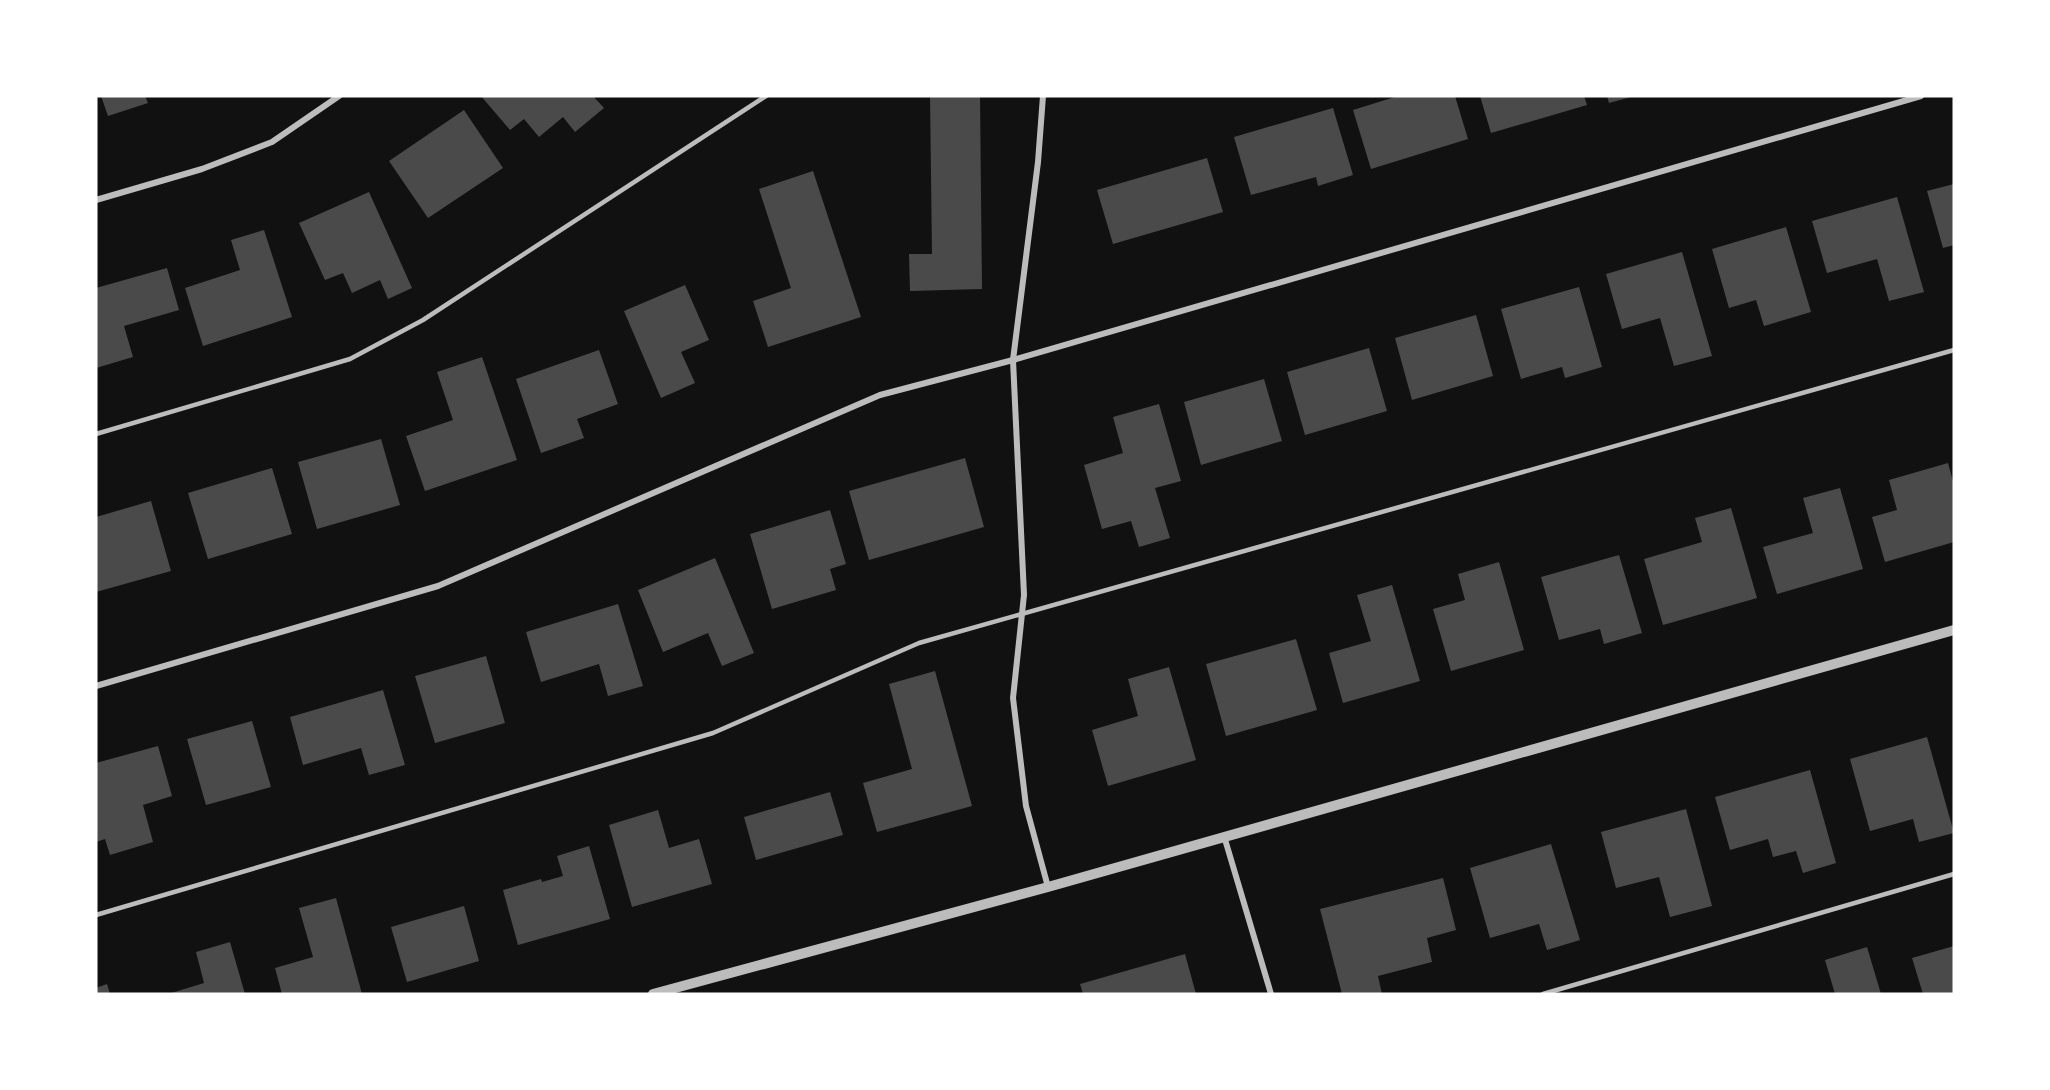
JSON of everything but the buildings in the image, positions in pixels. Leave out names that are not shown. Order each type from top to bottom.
[{"type":"street","points":[[96,200],[202,169],[272,142],[339,96]]},
{"type":"street","points":[[1043,96],[1038,162],[1013,360],[1024,595],[1013,698],[1026,806],[1048,887]]},
{"type":"street","points":[[96,686],[438,586],[880,395],[1013,360],[1921,96]]},
{"type":"street","points":[[653,994],[1048,887],[1954,630]]},
{"type":"street","points":[[1224,836],[1270,994]]},
{"type":"lane","points":[[96,434],[350,359],[423,320],[766,96]]},
{"type":"lane","points":[[96,915],[713,733],[919,643],[1954,350]]},
{"type":"lane","points":[[1543,994],[1954,874]]}]
